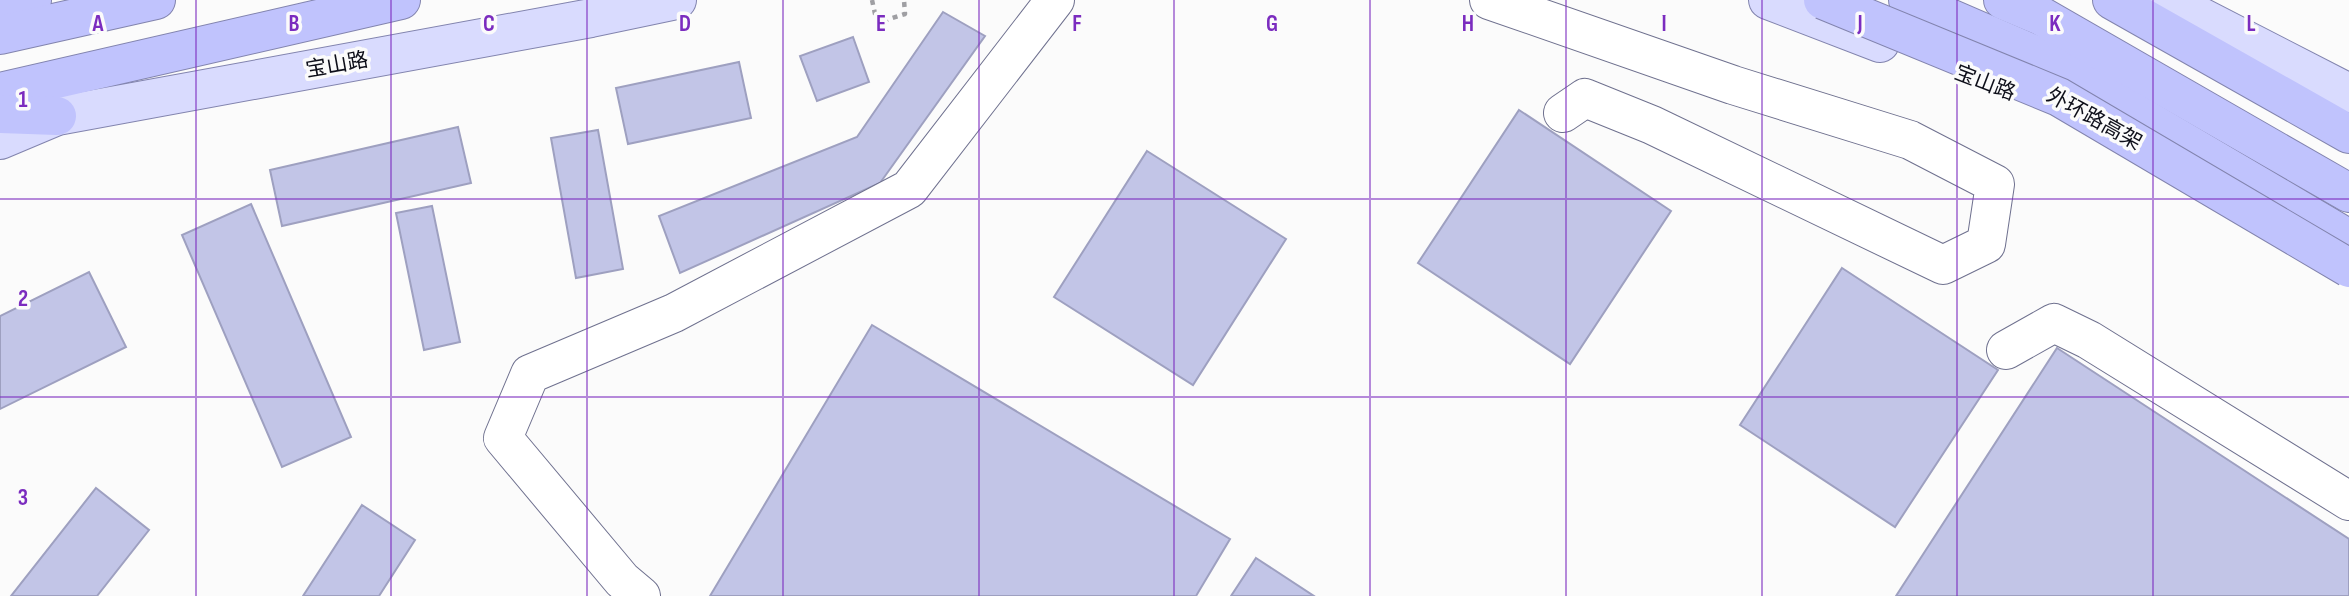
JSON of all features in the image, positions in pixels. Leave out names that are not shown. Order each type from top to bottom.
[{"type":"highway","points":[[0,6],[32,0]]},
{"type":"highway","points":[[0,35],[156,0]]},
{"type":"highway","points":[[0,92],[401,0]]},
{"type":"highway","name":"外环路高架","points":[[1823,0],[2059,97],[2349,268]]},
{"type":"highway","name":"外环路高架","points":[[1908,0],[2042,58],[2349,239]]},
{"type":"highway","points":[[2003,0],[2041,16],[2349,192]]},
{"type":"highway","points":[[2112,0],[2349,134]]},
{"type":"highway","points":[[0,114],[57,116]]},
{"type":"main road","name":"宝山路","points":[[0,140],[57,116],[577,21],[677,0]]},
{"type":"main road","name":"宝山路","points":[[1768,0],[2033,102],[2349,250]]},
{"type":"main road","points":[[2168,0],[2349,93]]},
{"type":"street","points":[[640,596],[622,580],[503,438],[530,374],[674,313],[909,189],[1055,0]]},
{"type":"street","points":[[1489,0],[1733,85],[1910,140],[1995,184],[1986,244],[1942,265],[1652,125],[1585,97],[1563,113]]},
{"type":"street","points":[[2006,350],[2054,323],[2089,340],[2349,501]]},
{"type":"path","points":[[872,0],[877,23],[905,14],[904,0]]},
{"type":"building","points":[[943,12],[985,36],[880,183],[680,273],[659,216],[857,137]]},
{"type":"building","points":[[853,37],[869,82],[817,101],[800,56]]},
{"type":"building","points":[[739,62],[751,118],[628,144],[616,88]]},
{"type":"building","points":[[1519,110],[1671,211],[1570,364],[1418,263]]},
{"type":"building","points":[[458,127],[471,183],[282,226],[270,170]]},
{"type":"building","points":[[598,130],[623,269],[576,278],[551,138]]},
{"type":"building","points":[[1147,151],[1286,239],[1193,385],[1054,297]]},
{"type":"building","points":[[251,204],[351,437],[282,467],[182,235]]},
{"type":"building","points":[[432,206],[460,342],[424,350],[396,213]]},
{"type":"building","points":[[1842,268],[1998,370],[1895,527],[1740,425]]},
{"type":"building","points":[[89,272],[126,347],[0,409],[0,316]]},
{"type":"building","points":[[872,325],[1230,539],[1196,596],[710,596]]},
{"type":"building","points":[[2057,348],[2349,539],[2349,596],[1896,596]]},
{"type":"building","points":[[96,488],[149,530],[97,596],[11,596]]},
{"type":"building","points":[[362,505],[415,540],[379,596],[303,596]]},
{"type":"building","points":[[1256,558],[1314,596],[1231,596]]}]
